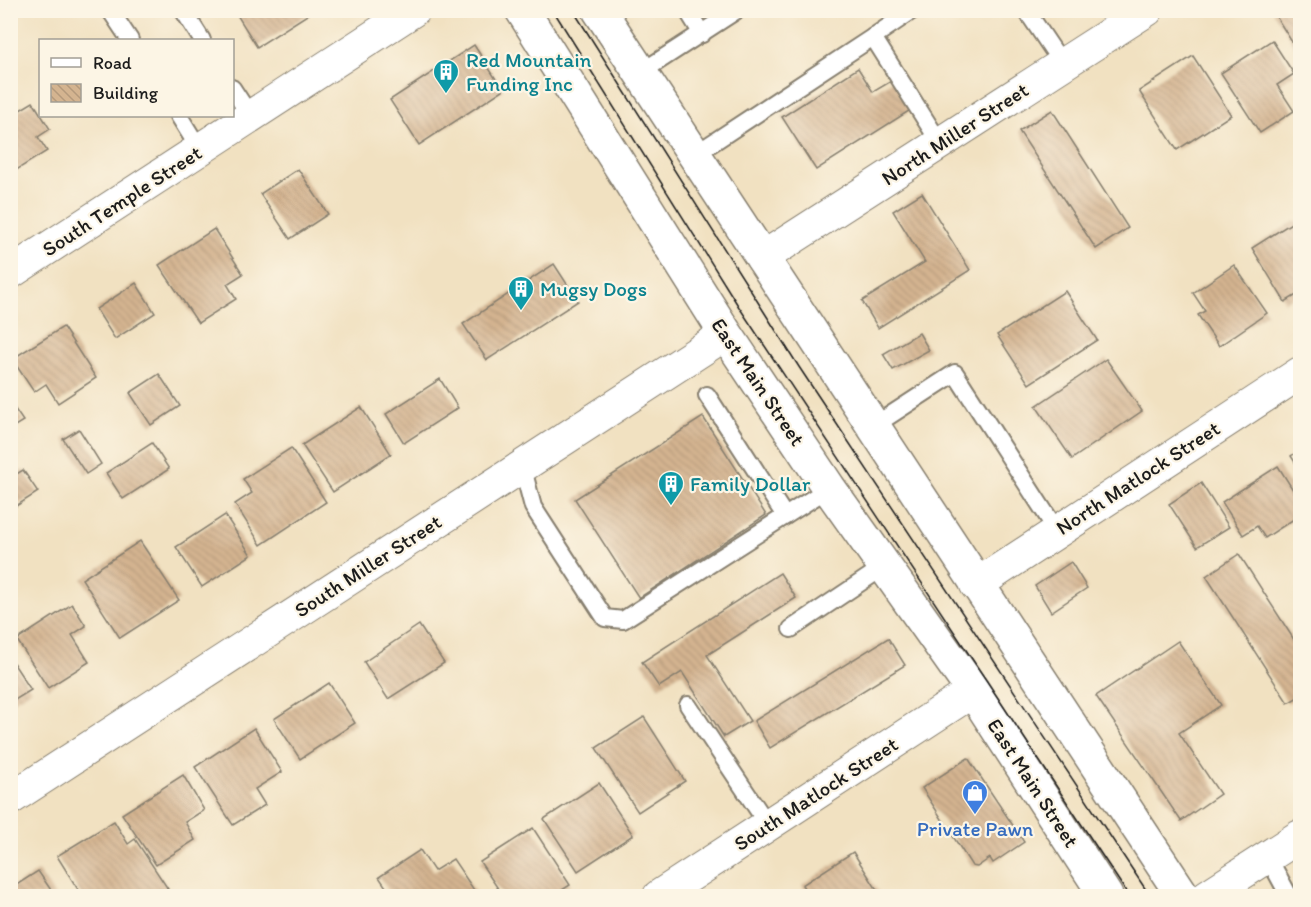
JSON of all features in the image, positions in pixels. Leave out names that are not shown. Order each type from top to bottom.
[{"type":"main road","name":"East Main Street","points":[[522,10],[726,334],[829,488],[973,691],[1106,897]]},
{"type":"main road","points":[[599,10],[1183,897]]},
{"type":"street","name":"South Temple Street","points":[[10,273],[414,10]]},
{"type":"street","name":"North Miller Street","points":[[762,258],[1147,10]]},
{"type":"street","name":"South Miller Street","points":[[10,798],[726,334]]},
{"type":"street","name":"North Matlock Street","points":[[976,585],[1300,373]]},
{"type":"street","name":"South Matlock Street","points":[[658,897],[973,691]]},
{"type":"street","points":[[1207,897],[1300,836]]},
{"type":"lane","points":[[110,10],[129,39]]},
{"type":"lane","points":[[183,10],[201,39]]},
{"type":"lane","points":[[687,10],[702,34]]},
{"type":"lane","points":[[640,74],[737,10]]},
{"type":"lane","points":[[694,155],[913,10]]},
{"type":"lane","points":[[1026,10],[1064,65]]},
{"type":"lane","points":[[873,37],[940,143]]},
{"type":"lane","points":[[234,91],[251,117]]},
{"type":"lane","points":[[179,117],[200,150]]},
{"type":"lane","points":[[872,427],[955,372],[1057,531]]},
{"type":"lane","points":[[707,395],[785,516]]},
{"type":"lane","points":[[522,465],[533,507],[605,618],[623,620],[829,488]]},
{"type":"lane","points":[[791,629],[885,566]]},
{"type":"lane","points":[[688,705],[768,825]]},
{"type":"lane","points":[[1268,857],[1289,897]]},
{"type":"building","points":[[234,10],[315,10],[257,47]]},
{"type":"building","points":[[1272,10],[1300,10],[1300,55]]},
{"type":"building","points":[[1272,40],[1294,74],[1277,85],[1294,111],[1260,133],[1221,73]]},
{"type":"building","name":"Red Mountain Funding Inc","points":[[474,45],[503,90],[419,145],[390,100]]},
{"type":"building","points":[[1193,56],[1231,115],[1177,150],[1139,91]]},
{"type":"building","points":[[858,68],[873,92],[893,80],[912,109],[816,170],[782,117]]},
{"type":"building","points":[[33,102],[39,112],[39,117],[42,117],[50,129],[38,137],[47,151],[10,174],[10,116]]},
{"type":"building","points":[[1052,110],[1128,228],[1096,249],[1019,131]]},
{"type":"building","points":[[298,169],[328,214],[290,239],[260,194]]},
{"type":"building","points":[[922,193],[970,270],[878,328],[862,301],[925,262],[893,211]]},
{"type":"building","points":[[1296,220],[1300,227],[1300,293],[1285,302],[1252,248]]},
{"type":"building","points":[[214,229],[243,274],[227,284],[236,299],[198,323],[159,265]]},
{"type":"building","name":"Mugsy Dogs","points":[[554,264],[578,301],[487,360],[463,324]]},
{"type":"building","points":[[1234,265],[1267,313],[1219,346],[1198,315],[1205,311],[1193,293]]},
{"type":"building","points":[[136,283],[155,313],[115,339],[96,309]]},
{"type":"building","points":[[1065,291],[1097,340],[1029,384],[997,335]]},
{"type":"building","points":[[63,327],[96,378],[58,403],[46,384],[34,392],[12,359]]},
{"type":"building","points":[[919,333],[929,350],[893,370],[883,354]]},
{"type":"building","points":[[1106,359],[1142,411],[1072,459],[1036,406]]},
{"type":"building","points":[[159,374],[180,406],[151,425],[130,393]]},
{"type":"building","points":[[440,379],[458,408],[404,443],[386,414]]},
{"type":"building","points":[[10,402],[23,421],[10,429]]},
{"type":"building","points":[[361,407],[391,454],[333,492],[302,445]]},
{"type":"building","name":"Family Dollar","points":[[703,417],[766,515],[639,598],[575,499]]},
{"type":"building","points":[[79,429],[101,464],[86,474],[63,439]]},
{"type":"building","points":[[152,443],[169,469],[123,499],[106,473]]},
{"type":"building","points":[[291,448],[326,502],[261,545],[235,504],[252,493],[243,479]]},
{"type":"building","points":[[1300,450],[1300,470],[1291,456]]},
{"type":"building","points":[[1278,466],[1300,501],[1300,515],[1265,538],[1257,526],[1243,535],[1222,502]]},
{"type":"building","points":[[23,470],[38,492],[13,508],[10,504],[10,478]]},
{"type":"building","points":[[1201,483],[1229,527],[1197,547],[1169,504]]},
{"type":"building","points":[[225,515],[251,555],[202,587],[176,547]]},
{"type":"building","points":[[140,541],[179,600],[120,638],[82,579]]},
{"type":"building","points":[[1239,554],[1300,649],[1300,696],[1288,703],[1206,576]]},
{"type":"building","points":[[1071,562],[1087,588],[1051,612],[1035,586]]},
{"type":"building","points":[[780,573],[796,598],[707,655],[750,721],[724,737],[682,672],[659,687],[642,662]]},
{"type":"building","points":[[72,604],[86,626],[72,635],[89,662],[48,688],[17,640]]},
{"type":"building","points":[[419,625],[444,663],[388,699],[364,662]]},
{"type":"building","points":[[888,638],[905,665],[770,748],[754,721]]},
{"type":"building","points":[[1178,641],[1221,705],[1179,733],[1220,794],[1181,821],[1096,696]]},
{"type":"building","points":[[10,658],[31,690],[10,703]]},
{"type":"building","points":[[329,683],[355,723],[300,759],[274,719]]},
{"type":"building","points":[[644,717],[685,781],[638,812],[596,748]]},
{"type":"building","points":[[254,728],[282,772],[255,789],[265,805],[233,825],[195,767]]},
{"type":"building","points":[[968,758],[1024,842],[993,863],[990,858],[977,867],[972,866],[922,788]]},
{"type":"building","points":[[183,775],[204,810],[185,822],[195,840],[156,865],[122,814]]},
{"type":"building","points":[[599,783],[633,835],[578,871],[544,819]]},
{"type":"building","points":[[114,821],[128,844],[135,839],[168,889],[156,896],[82,896],[57,856]]},
{"type":"building","points":[[533,828],[570,885],[553,896],[503,896],[480,862]]},
{"type":"building","points":[[420,850],[434,871],[453,859],[478,896],[392,896],[379,877]]},
{"type":"building","points":[[853,852],[881,896],[809,896],[802,885]]},
{"type":"building","points":[[38,871],[55,896],[10,896],[10,889]]},
{"type":"tram line","points":[[553,10],[739,307],[1129,896]]},
{"type":"tram line","points":[[573,10],[799,367],[1150,896]]},
{"type":"place","name":"Red Mountain Funding Inc","points":[[446,95]]},
{"type":"place","name":"Mugsy Dogs","points":[[521,312]]},
{"type":"place","name":"Family Dollar","points":[[671,507]]},
{"type":"place","name":"Private Pawn","points":[[975,816]]}]
